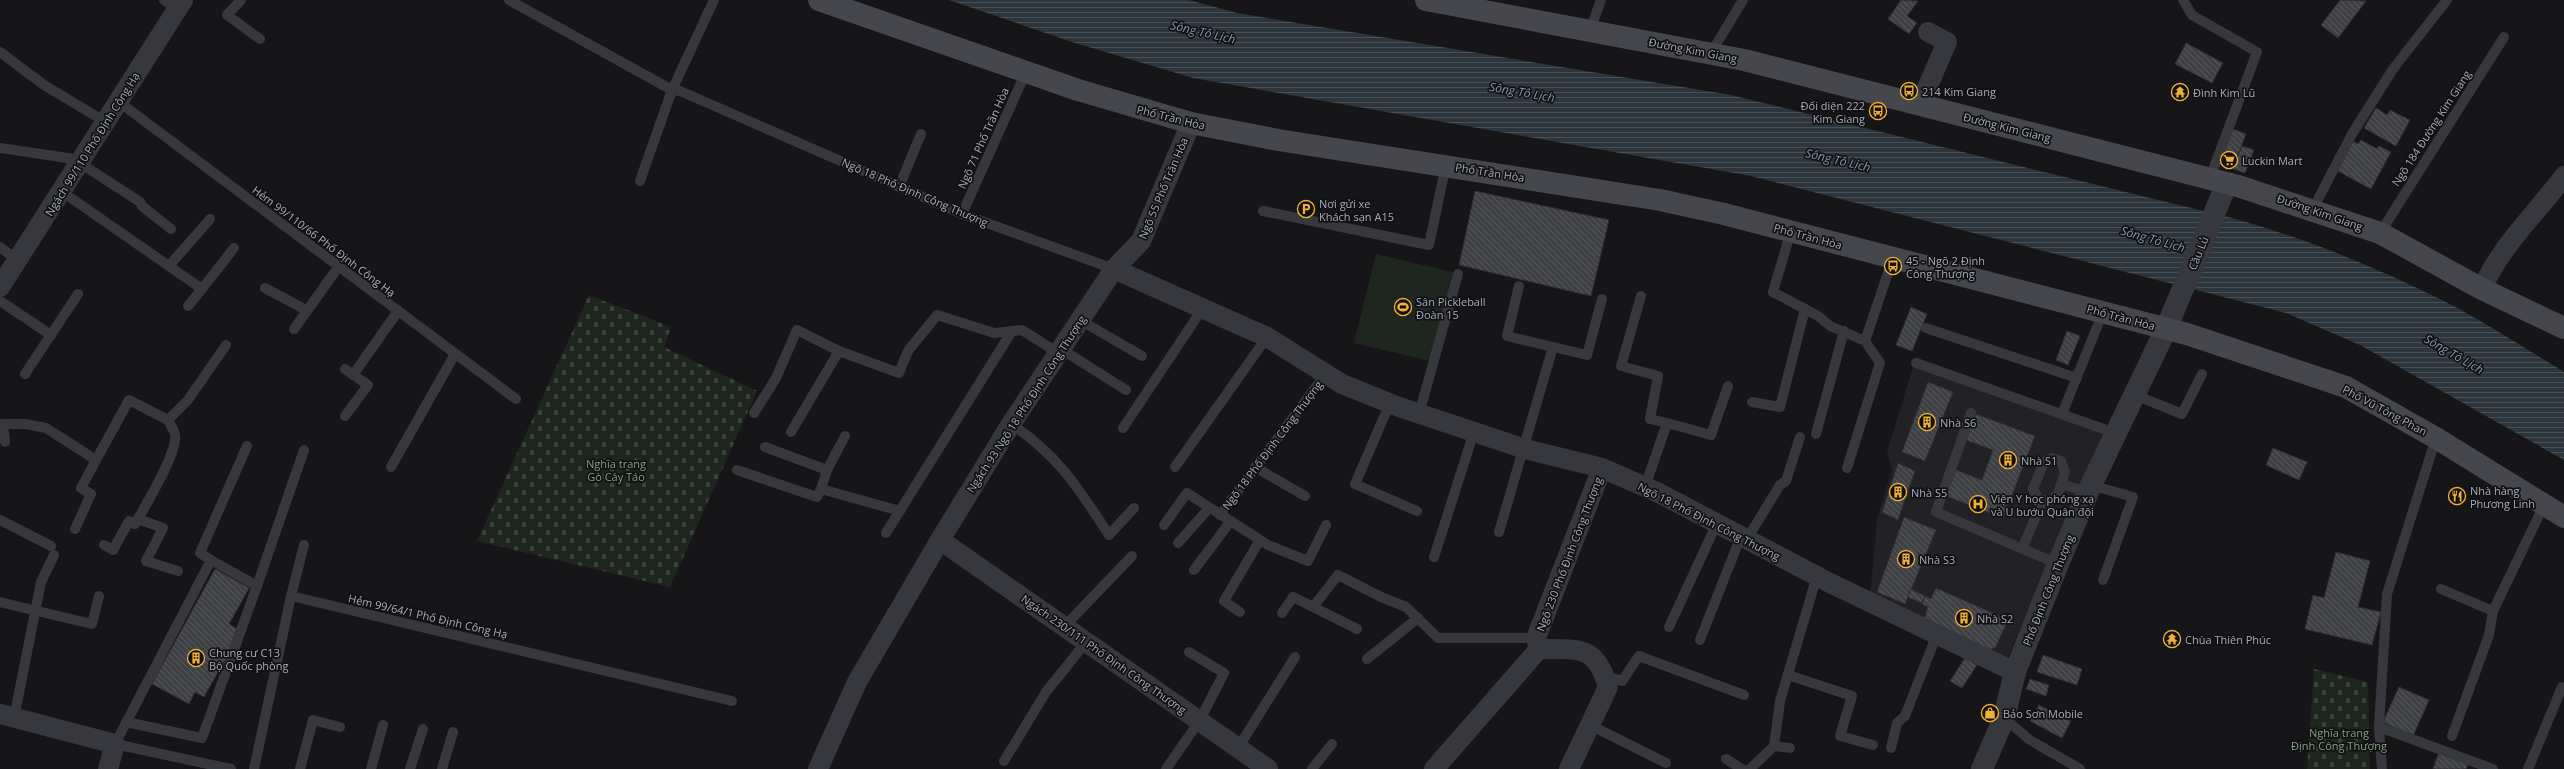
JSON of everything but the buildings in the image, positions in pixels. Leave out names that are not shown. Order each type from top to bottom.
[{"type":"main road","name":"Phố Trần Hòa","points":[[820,0],[1078,90],[1191,123],[1278,140],[1446,165],[1660,200],[1791,231],[2166,329]]},
{"type":"main road","name":"Đường Kim Giang","points":[[1426,0],[1711,53],[1920,104],[2219,188],[2313,209],[2380,233],[2482,289],[2564,328]]},
{"type":"main road","name":"Phố Vũ Tông Phan","points":[[2166,329],[2284,365],[2346,387],[2436,438],[2564,517]]},
{"type":"street","name":"Ngách 99/110 Phố Định Công Hạ","points":[[0,287],[119,102],[174,3]]},
{"type":"street","points":[[1920,104],[1948,42],[1928,32]]},
{"type":"street","name":"Ngõ 55 Phố Trần Hòa","points":[[1114,269],[1141,241],[1191,123]]},
{"type":"street","points":[[2482,289],[2488,273],[2514,235],[2564,176]]},
{"type":"street","name":"Cầu Lủ","points":[[2166,329],[2177,304],[2219,188]]},
{"type":"street","name":"Ngõ 18 Phố Định Công Thượng","points":[[1114,269],[1267,337],[1325,374],[1390,403],[1525,449],[1602,468],[1645,487],[1817,576],[2015,672]]},
{"type":"street","name":"Ngách 93 Ngõ 18 Phố Định Công Thượng","points":[[818,769],[857,682],[940,540],[1011,424],[1114,269]]},
{"type":"street","name":"Phố Định Công Thượng","points":[[1982,769],[2004,718],[2015,672],[2058,564],[2115,433],[2135,395],[2166,329]]},
{"type":"street","name":"Ngõ 230 Phố Định Công Thượng","points":[[1434,769],[1537,644],[1602,468]]},
{"type":"street","name":"Ngách 230/111 Phố Định Công Thượng","points":[[940,540],[1087,641],[1268,769]]},
{"type":"street","points":[[1537,644],[1580,650],[1590,654],[1605,676],[1608,687],[1569,769]]},
{"type":"street","points":[[7,716],[115,744],[108,769]]},
{"type":"lane","points":[[241,0],[227,15],[260,39]]},
{"type":"lane","name":"Ngõ 18 Phố Định Công Thượng","points":[[509,0],[672,90],[680,91],[962,214],[1114,269]]},
{"type":"lane","points":[[640,181],[672,90],[714,0]]},
{"type":"lane","points":[[1590,30],[1601,0]]},
{"type":"lane","points":[[1711,53],[1743,0]]},
{"type":"lane","points":[[2183,0],[2192,15],[2257,52],[2219,188]]},
{"type":"lane","points":[[2313,209],[2352,134],[2393,69],[2448,0]]},
{"type":"lane","name":"Ngõ 184 Đường Kim Giang","points":[[2380,233],[2504,38]]},
{"type":"lane","points":[[0,52],[44,85],[106,122]]},
{"type":"lane","name":"Ngõ 71 Phố Trần Hòa","points":[[962,214],[1026,72]]},
{"type":"lane","name":"Hẻm 99/110/66 Phố Định Công Hạ","points":[[119,102],[516,399]]},
{"type":"lane","points":[[899,187],[921,134]]},
{"type":"lane","points":[[0,148],[81,161],[140,202],[142,206],[171,229]]},
{"type":"lane","points":[[1263,211],[1429,245],[1446,165]]},
{"type":"lane","points":[[61,191],[202,289]]},
{"type":"lane","points":[[169,266],[210,219]]},
{"type":"lane","points":[[1791,231],[1773,292],[1805,309],[1830,326],[1865,341],[1880,363],[1847,468]]},
{"type":"lane","points":[[0,247],[17,260]]},
{"type":"lane","points":[[188,306],[234,248]]},
{"type":"lane","points":[[1865,341],[1893,258]]},
{"type":"lane","points":[[294,329],[306,310],[339,266]]},
{"type":"lane","points":[[1419,414],[1458,274]]},
{"type":"lane","points":[[1519,286],[1507,336],[1587,355],[1602,299]]},
{"type":"lane","points":[[265,288],[306,310]]},
{"type":"lane","points":[[25,374],[78,294]]},
{"type":"lane","points":[[1641,296],[1621,366],[1658,376],[1650,419],[1711,435],[1728,386]]},
{"type":"lane","points":[[0,301],[51,335]]},
{"type":"lane","points":[[1123,428],[1203,308]]},
{"type":"lane","points":[[1752,402],[1780,407],[1805,309]]},
{"type":"lane","points":[[345,416],[368,385],[349,372],[398,311]]},
{"type":"lane","points":[[2062,414],[2103,312]]},
{"type":"lane","points":[[754,413],[776,378],[797,330],[839,351],[899,373],[908,352],[937,316],[994,333],[1022,330],[1126,390]]},
{"type":"lane","points":[[1080,320],[1142,356]]},
{"type":"lane","points":[[1926,328],[2077,378]]},
{"type":"lane","points":[[886,533],[1012,331]]},
{"type":"lane","points":[[1816,434],[1844,331]]},
{"type":"lane","points":[[1175,467],[1267,337]]},
{"type":"lane","points":[[168,420],[188,400],[226,345]]},
{"type":"lane","points":[[1498,532],[1525,449],[1554,347]]},
{"type":"lane","points":[[791,432],[839,351]]},
{"type":"lane","points":[[391,467],[456,354]]},
{"type":"lane","points":[[1916,363],[2115,433]]},
{"type":"lane","name":"Ngõ 18 Phố Định Công Thượng","points":[[1220,515],[1325,374]]},
{"type":"lane","points":[[2135,395],[2182,414],[2202,374]]},
{"type":"lane","points":[[76,529],[91,494],[81,488],[129,400],[168,420],[175,435],[173,446],[163,472],[135,524],[129,521],[113,550],[104,545]]},
{"type":"lane","points":[[1390,403],[1355,484],[1418,511]]},
{"type":"lane","points":[[1971,412],[1936,512],[2058,564]]},
{"type":"lane","points":[[4,442],[1,424],[26,424],[46,428],[96,460]]},
{"type":"lane","points":[[1011,424],[1036,441],[1065,470],[1109,535],[1134,508]]},
{"type":"lane","points":[[1645,487],[1667,424]]},
{"type":"lane","points":[[1434,557],[1474,432]]},
{"type":"lane","points":[[737,470],[817,496],[821,489],[826,470],[844,436]]},
{"type":"lane","points":[[1700,640],[1744,538],[1780,485],[1786,481],[1800,437]]},
{"type":"lane","points":[[2382,769],[2379,727],[2387,594],[2436,438]]},
{"type":"lane","points":[[247,446],[200,553],[257,586]]},
{"type":"lane","points":[[765,447],[826,470]]},
{"type":"lane","points":[[126,722],[202,738],[304,450]]},
{"type":"lane","points":[[2052,458],[2061,461],[2066,472],[2061,484],[2058,494],[2048,502],[2038,498],[2033,489],[2044,462],[2052,458]]},
{"type":"lane","points":[[1255,468],[1305,496]]},
{"type":"lane","points":[[2061,484],[2133,497],[2103,580]]},
{"type":"lane","points":[[821,489],[900,511]]},
{"type":"lane","points":[[1164,525],[1187,494],[1260,540],[1308,561],[1326,525]]},
{"type":"lane","points":[[2022,549],[2044,500]]},
{"type":"lane","points":[[2452,736],[2489,635],[2493,610],[2544,505]]},
{"type":"lane","points":[[1178,543],[1209,508]]},
{"type":"lane","points":[[138,519],[163,528],[146,561],[178,571]]},
{"type":"lane","points":[[0,520],[52,550],[41,582],[7,716]]},
{"type":"lane","points":[[1194,570],[1230,522]]},
{"type":"lane","points":[[1669,627],[1717,524]]},
{"type":"lane","points":[[1240,612],[1224,601],[1260,540]]},
{"type":"lane","points":[[254,769],[290,596],[304,545]]},
{"type":"lane","points":[[1065,626],[1132,556]]},
{"type":"lane","points":[[211,560],[115,744],[231,769]]},
{"type":"lane","points":[[1314,607],[1338,575],[1381,597],[1406,607],[1438,638],[1537,644]]},
{"type":"lane","points":[[1750,769],[1774,746],[1780,701],[1817,576]]},
{"type":"lane","points":[[2441,589],[2493,610]]},
{"type":"lane","points":[[0,602],[35,609],[92,624],[99,596]]},
{"type":"lane","name":"Hẻm 99/64/1 Phố Định Công Hạ","points":[[290,596],[732,701]]},
{"type":"lane","points":[[1282,613],[1293,597],[1356,629]]},
{"type":"lane","points":[[1368,659],[1418,618]]},
{"type":"lane","points":[[1890,748],[1897,723],[1905,716],[1937,634]]},
{"type":"lane","points":[[1004,760],[1046,692],[1087,641]]},
{"type":"lane","points":[[1166,769],[1200,720],[1224,673],[1189,652]]},
{"type":"lane","points":[[1605,676],[1622,681],[1639,656],[1744,695]]},
{"type":"lane","points":[[1238,748],[1295,657]]},
{"type":"lane","points":[[1788,675],[1852,696],[1840,736],[1873,745]]},
{"type":"lane","points":[[2528,769],[2562,687]]},
{"type":"lane","points":[[2004,718],[2030,740],[2080,769]]},
{"type":"lane","points":[[300,769],[313,720],[340,727]]},
{"type":"lane","points":[[371,769],[383,725]]},
{"type":"lane","points":[[1590,725],[1666,763]]},
{"type":"lane","points":[[2379,727],[2493,769]]},
{"type":"lane","points":[[410,769],[423,729]]},
{"type":"lane","points":[[442,769],[453,732]]},
{"type":"lane","points":[[1312,769],[1332,744]]},
{"type":"lane","points":[[1774,746],[1790,748]]},
{"type":"lane","points":[[1726,759],[1742,769]]},
{"type":"shaded area","name":"Viện Y học phóng xạ và U bướu Quân đội","points":[[1913,367],[2104,433],[2006,661],[1870,597],[1877,518],[1892,470],[1887,452]]},
{"type":"green space","name":"Sân Pickleball Đoàn 15","points":[[1376,254],[1453,272],[1430,361],[1354,343]]},
{"type":"green space","name":"Nghĩa trang Gò Cây Táo","points":[[589,295],[671,327],[664,347],[757,391],[670,587],[477,541]]},
{"type":"green space","name":"Nghĩa trang Định Công Thượng","points":[[2314,669],[2368,682],[2370,769],[2307,769]]},
{"type":"water","name":"Sông Tô Lịch","points":[[949,0],[1189,0],[1237,13],[1731,95],[2232,218],[2314,244],[2418,288],[2504,335],[2564,372],[2564,460],[2360,345],[2286,313],[1751,176],[1193,78],[1072,42]]},
{"type":"place","name":"214 Kim Giang","points":[[1909,91]]},
{"type":"place","name":"Đình Kim Lũ","points":[[2180,92]]},
{"type":"place","name":"Đối diện 222 Kim Giang","points":[[1878,111]]},
{"type":"place","name":"Luckin Mart","points":[[2229,160]]},
{"type":"place","name":"Nơi gửi xe Khách sạn A15","points":[[1306,209]]},
{"type":"place","name":"45 - Ngõ 2 Định Công Thượng","points":[[1893,266]]},
{"type":"place","name":"Sân Pickleball Đoàn 15","points":[[1403,307]]},
{"type":"place","name":"Nhà S6","points":[[1927,422]]},
{"type":"place","name":"Nhà S1","points":[[2008,460]]},
{"type":"place","name":"Nhà S5","points":[[1898,492]]},
{"type":"place","name":"Nhà hàng Phương Linh","points":[[2457,496]]},
{"type":"place","name":"Viện Y học phóng xạ và U bướu Quân đội","points":[[1978,504]]},
{"type":"place","name":"Nhà S3","points":[[1906,559]]},
{"type":"place","name":"Nhà S2","points":[[1964,618]]},
{"type":"place","name":"Chùa Thiên Phúc","points":[[2172,639]]},
{"type":"place","name":"Chung cư C13 Bộ Quốc phòng","points":[[196,658]]},
{"type":"place","name":"Bảo Sơn Mobile","points":[[1990,713]]}]
